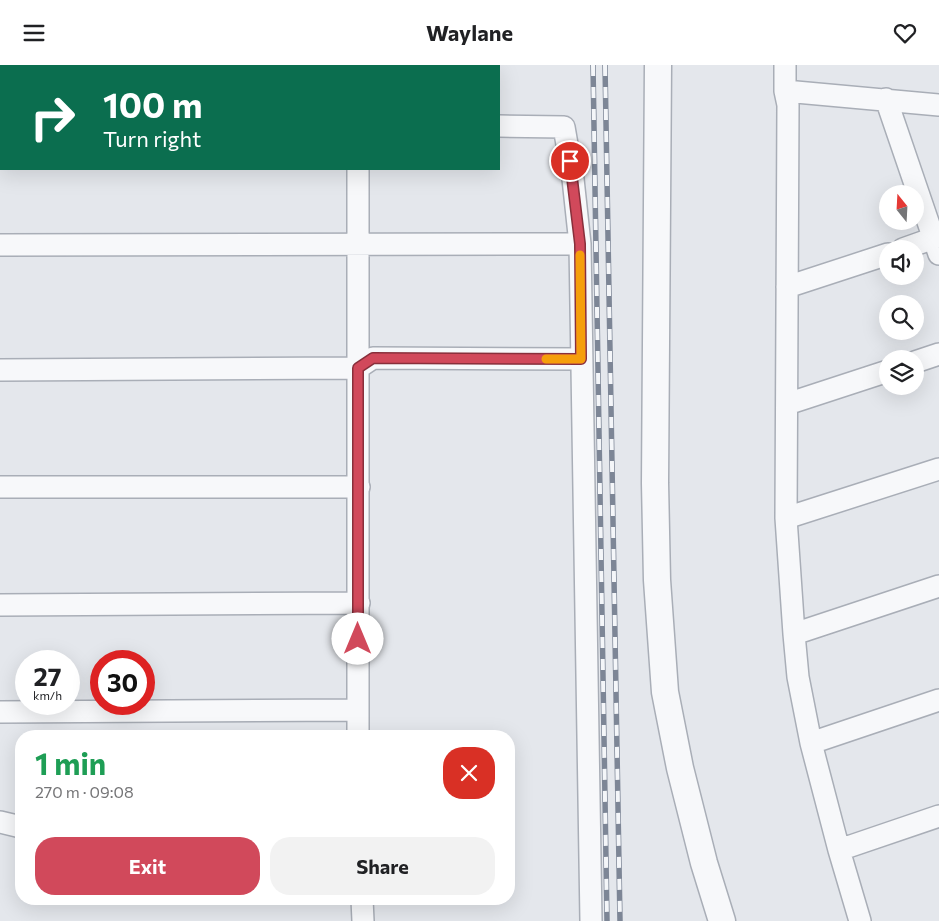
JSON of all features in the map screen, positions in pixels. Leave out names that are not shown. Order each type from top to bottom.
[{"type":"street","points":[[658,65],[655,473],[658,589],[665,692],[680,768],[704,863],[722,921]]},
{"type":"street","points":[[784,65],[785,91],[788,105],[786,519],[794,634],[798,677],[811,743],[860,921]]},
{"type":"street","points":[[785,91],[939,105]]},
{"type":"street","points":[[886,99],[936,246]]},
{"type":"street","points":[[500,126],[564,127],[573,179],[580,244],[591,921]]},
{"type":"street","points":[[358,170],[358,730]]},
{"type":"street","points":[[0,245],[580,244]]},
{"type":"street","points":[[787,287],[879,257]]},
{"type":"street","points":[[924,359],[939,354]]},
{"type":"street","points":[[0,370],[358,368],[373,358],[581,359]]},
{"type":"street","points":[[787,404],[879,374]]},
{"type":"street","points":[[786,519],[939,469]]},
{"type":"street","points":[[0,487],[359,487]]},
{"type":"street","points":[[794,634],[939,586]]},
{"type":"street","points":[[0,605],[359,603]]},
{"type":"street","points":[[811,743],[939,701]]},
{"type":"street","points":[[0,712],[358,710]]},
{"type":"street","points":[[839,850],[939,816]]},
{"type":"street","points":[[0,822],[15,826]]},
{"type":"street","points":[[362,905],[363,921]]},
{"type":"railway","points":[[593,65],[607,921]]},
{"type":"railway","points":[[605,65],[620,921]]},
{"type":"slow traffic","points":[[546,359],[581,359],[580,255]]},
{"type":"route","points":[[358,639],[358,368],[373,358],[581,359],[580,244],[570,161]]}]
